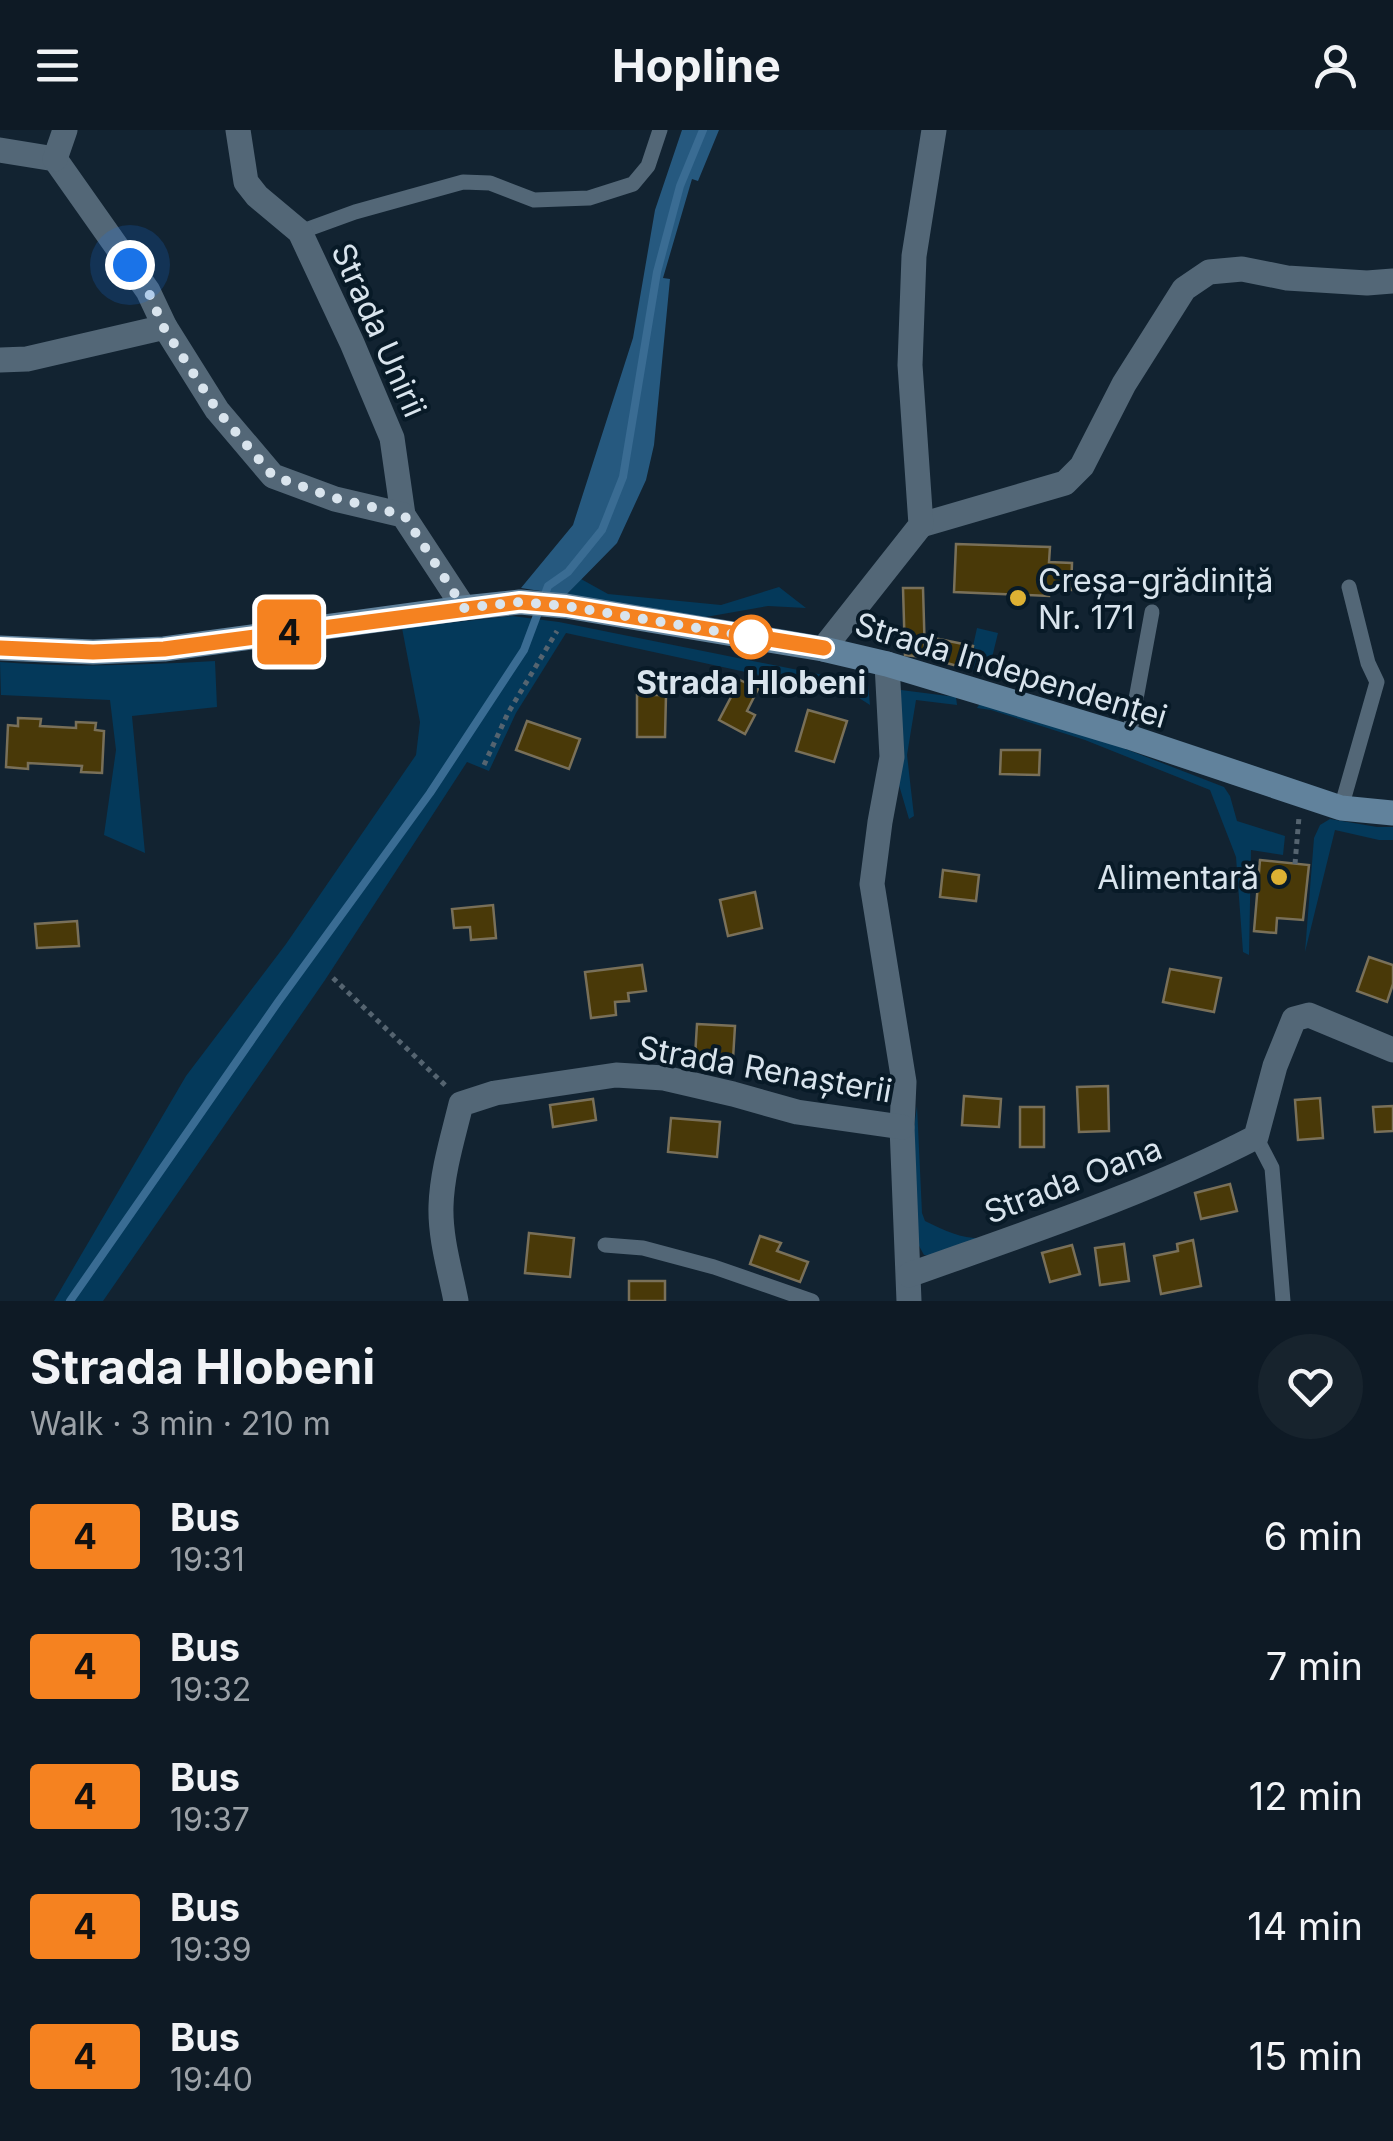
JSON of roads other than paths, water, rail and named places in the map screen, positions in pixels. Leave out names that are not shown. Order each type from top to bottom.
[{"type":"main road","name":"Strada Independenței","points":[[0,648],[93,652],[164,649],[520,602],[569,607],[824,648],[1129,737],[1341,808],[1393,813]]},
{"type":"street","points":[[55,159],[65,130]]},
{"type":"street","name":"Strada Unirii","points":[[238,130],[246,182],[300,232],[392,438],[404,515],[464,608]]},
{"type":"street","points":[[921,525],[910,365],[914,256],[934,130]]},
{"type":"street","points":[[0,150],[55,159],[148,291],[164,328],[217,410],[273,476],[335,498],[404,515]]},
{"type":"street","points":[[824,648],[921,525],[1065,482],[1082,466],[1124,384],[1184,288],[1209,272],[1242,269],[1287,278],[1393,282]]},
{"type":"street","points":[[0,360],[27,359],[164,328]]},
{"type":"street","name":"Strada Renașterii","points":[[887,664],[892,757],[872,884],[904,1082],[902,1128],[909,1288]]},
{"type":"street","points":[[1256,1137],[1275,1066],[1294,1019],[1310,1016],[1393,1050]]},
{"type":"street","name":"Strada Renașterii","points":[[456,1301],[441,1205],[460,1104],[495,1093],[616,1076],[664,1078],[797,1112],[902,1128]]},
{"type":"street","name":"Strada Oana","points":[[909,1288],[1038,1229],[1202,1166],[1256,1137]]},
{"type":"lane","name":"Strada Unirii","points":[[300,232],[463,182],[490,183],[534,200],[589,198],[633,184],[648,166],[660,130]]},
{"type":"lane","points":[[1341,808],[1377,682],[1368,663],[1348,587]]},
{"type":"lane","points":[[1129,737],[1152,612]]},
{"type":"lane","points":[[1256,1137],[1272,1168],[1283,1301]]},
{"type":"lane","points":[[605,1245],[643,1248],[714,1267],[812,1301]]},
{"type":"waterway","points":[[70,1301],[278,1002],[430,793],[524,650],[548,586],[568,572],[602,530],[623,477],[657,272],[680,186],[703,130]]},
{"type":"place","name":"Creșa-grădiniță Nr. 171","points":[[1018,598]]},
{"type":"place","name":"Strada Hlobeni","points":[[751,637]]},
{"type":"place","name":"Alimentară","points":[[1279,877]]}]
